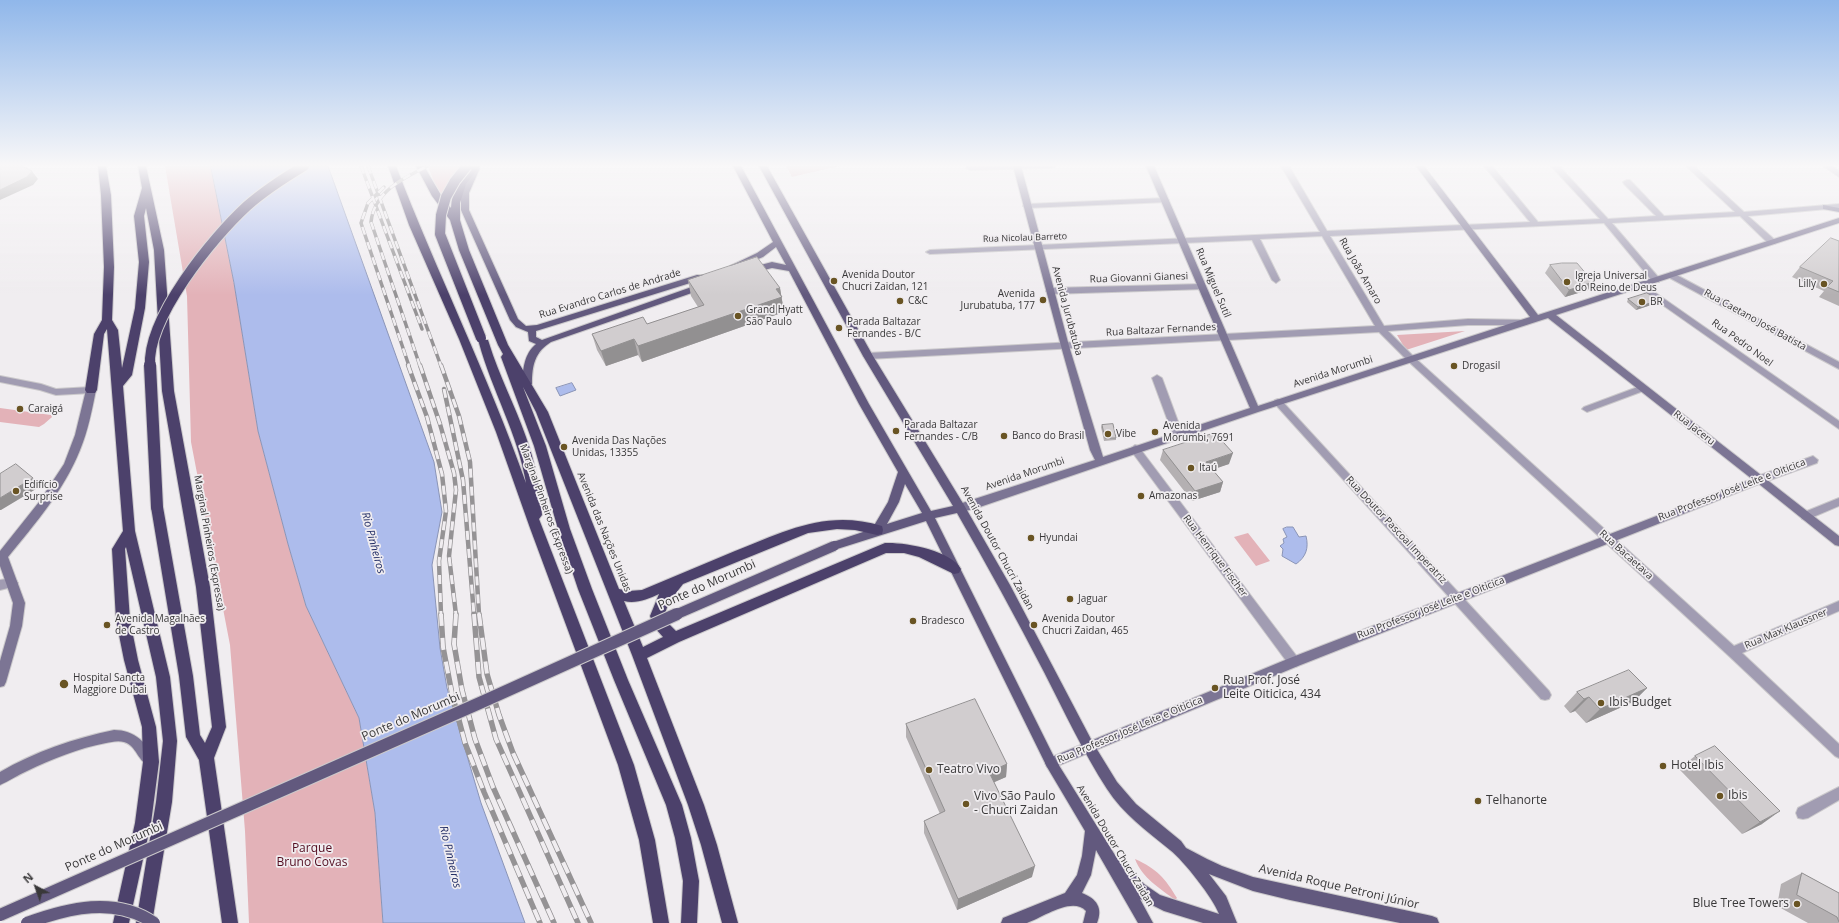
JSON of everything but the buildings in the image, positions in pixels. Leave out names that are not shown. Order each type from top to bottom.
[{"type":"highway","points":[[91,390],[99,334],[107,320],[109,267],[107,209]]},
{"type":"highway","points":[[118,385],[126,375],[140,308],[144,262],[139,216],[141,209]]},
{"type":"highway","name":"Marginal Pinheiros (Expressa)","points":[[152,209],[159,250],[168,391],[203,587],[219,727],[206,758]]},
{"type":"highway","points":[[230,923],[206,758],[193,737],[186,676],[157,507],[149,356],[165,312],[211,245],[244,209]]},
{"type":"highway","name":"Marginal Pinheiros (Expressa)","points":[[408,209],[502,432],[536,528],[626,765],[641,812],[653,869],[661,923]]},
{"type":"highway","points":[[443,209],[439,220],[440,234],[483,341],[504,378],[534,448],[547,472]]},
{"type":"highway","name":"Avenida das Nações Unidas","points":[[447,209],[455,220],[461,242],[503,345],[527,384],[544,419],[639,655],[696,805],[709,845],[730,923]]},
{"type":"highway","points":[[455,220],[456,209]]},
{"type":"highway","points":[[107,320],[113,330],[129,531],[163,677],[170,741],[164,802],[144,923]]},
{"type":"highway","points":[[483,341],[488,361],[516,426],[527,456],[534,490],[536,528]]},
{"type":"highway","points":[[503,345],[506,360],[540,446],[564,529],[582,581],[621,680],[674,805],[683,838],[691,881],[690,923]]},
{"type":"highway","points":[[613,593],[629,597],[643,595],[797,531],[820,524],[851,524],[877,530]]},
{"type":"highway","points":[[121,923],[143,823],[151,762],[149,726],[131,660],[123,620],[118,549],[129,531]]},
{"type":"highway","points":[[639,655],[674,638],[885,548],[912,548],[934,556],[954,569]]},
{"type":"highway","points":[[674,638],[660,624],[657,616],[663,599],[679,580]]},
{"type":"main road","name":"Rua Evandro Carlos de Andrade","points":[[465,209],[514,320],[521,326],[532,329],[583,315],[707,274]]},
{"type":"main road","name":"Avenida Doutor Chucri Zaidan","points":[[760,209],[864,404],[928,515],[1050,763],[1092,829],[1146,923]]},
{"type":"main road","name":"Avenida Doutor Chucri Zaidan","points":[[787,209],[868,356],[960,508],[1006,588],[1089,747],[1112,786],[1131,809],[1151,827],[1176,846],[1221,901],[1230,923]]},
{"type":"main road","points":[[729,267],[760,255],[778,242]]},
{"type":"main road","points":[[760,255],[768,260],[766,265]]},
{"type":"main road","points":[[735,275],[766,265],[783,266],[793,269]]},
{"type":"main road","name":"Rua Evandro Carlos de Andrade","points":[[527,384],[527,366],[530,358],[542,343],[554,336],[714,282]]},
{"type":"main road","points":[[532,329],[532,339],[542,343]]},
{"type":"main road","points":[[877,530],[892,508],[898,493],[903,472]]},
{"type":"main road","name":"Avenida Morumbi","points":[[834,546],[877,530],[928,515],[960,508]]},
{"type":"main road","name":"Ponte do Morumbi","points":[[0,915],[152,845],[483,701],[761,576],[834,546]]},
{"type":"main road","points":[[1008,923],[1070,898],[1076,893],[1087,864],[1092,829]]},
{"type":"main road","name":"Avenida Roque Petroni Júnior","points":[[1176,846],[1208,866],[1274,890],[1432,923]]},
{"type":"main road","points":[[1109,858],[1146,894],[1166,905],[1225,923]]},
{"type":"main road","points":[[1070,898],[1083,899],[1088,902],[1092,909],[1093,916],[1090,923]]},
{"type":"main road","points":[[27,923],[75,909],[102,907],[134,910],[148,917],[154,923]]},
{"type":"street","name":"Avenida Jurubatuba","points":[[1028,209],[1065,346],[1095,450],[1100,461]]},
{"type":"street","name":"Rua Miguel Sutil","points":[[1169,209],[1255,410]]},
{"type":"street","name":"Rua João Amaro","points":[[1311,209],[1381,329],[1412,360]]},
{"type":"street","points":[[1453,209],[1536,319]]},
{"type":"street","points":[[1524,209],[1536,224]]},
{"type":"street","points":[[1595,209],[1656,280]]},
{"type":"street","points":[[1653,209],[1662,218]]},
{"type":"street","points":[[1737,209],[1772,242]]},
{"type":"street","name":"Rua Nicolau Barreto","points":[[930,252],[1467,228],[1742,214],[1801,209]]},
{"type":"street","name":"Avenida Morumbi","points":[[960,508],[970,506],[1135,449],[1278,402],[1412,360],[1839,220]]},
{"type":"street","points":[[1255,238],[1276,280]]},
{"type":"street","name":"Rua Caetano José Batista","points":[[1671,275],[1839,366]]},
{"type":"street","name":"Rua Pedro Noel","points":[[1640,285],[1835,419],[1839,426]]},
{"type":"street","name":"Rua Giovanni Gianesi","points":[[1050,291],[1202,287]]},
{"type":"street","name":"Rua Jaceru","points":[[1550,314],[1839,542]]},
{"type":"street","name":"Rua Baltazar Fernandes","points":[[868,356],[1224,338],[1484,322],[1526,322]]},
{"type":"street","name":"Rua Bacaetava","points":[[1412,360],[1733,652],[1839,752]]},
{"type":"street","points":[[1157,378],[1178,435]]},
{"type":"street","points":[[0,379],[41,387],[56,392],[91,390],[86,419],[75,451],[67,467],[52,491],[1,556],[19,602],[16,626],[1,676]]},
{"type":"street","points":[[1586,409],[1643,388]]},
{"type":"street","name":"Rua Doutor Pascoal Imperatriz","points":[[1278,402],[1545,695]]},
{"type":"street","name":"Rua Henrique Fischer","points":[[1135,449],[1294,662]]},
{"type":"street","name":"Rua Professor José Leite e Oiticica","points":[[1050,763],[1294,662],[1608,538],[1813,460]]},
{"type":"street","points":[[1806,516],[1839,502]]},
{"type":"street","points":[[0,586],[12,582]]},
{"type":"street","name":"Rua Max Klaussner","points":[[1733,652],[1839,606]]},
{"type":"street","points":[[0,778],[40,759],[101,738],[115,735],[125,736],[133,740],[151,762]]},
{"type":"street","points":[[1803,813],[1839,794]]},
{"type":"green space","name":"Parque Bruno Covas","points":[[172,209],[219,209],[234,283],[258,431],[288,544],[306,606],[359,718],[375,813],[383,923],[249,923],[245,831],[230,645],[191,442],[187,296]]},
{"type":"green space","points":[[1465,331],[1406,350],[1397,335]]},
{"type":"green space","points":[[0,408],[51,415],[52,417],[39,427],[0,422]]},
{"type":"green space","points":[[1248,533],[1270,561],[1256,566],[1234,537]]},
{"type":"green space","points":[[1135,859],[1155,870],[1177,898],[1175,900],[1152,882],[1142,872]]},
{"type":"water","name":"Rio Pinheiros","points":[[219,209],[343,209],[434,462],[442,512],[432,565],[440,648],[447,688],[481,803],[525,923],[383,923],[375,813],[359,718],[306,606],[288,544],[258,431],[234,283]]},
{"type":"water","points":[[572,383],[576,390],[560,396],[556,388]]},
{"type":"water","points":[[1293,527],[1299,537],[1306,536],[1306,552],[1296,564],[1282,556],[1283,549],[1280,546],[1284,543],[1283,539],[1287,537],[1283,529]]},
{"type":"railway","points":[[366,209],[361,223],[409,366]]},
{"type":"railway","points":[[374,209],[371,222],[420,366]]},
{"type":"railway","points":[[377,209],[422,329]]},
{"type":"railway","points":[[384,209],[441,366]]},
{"type":"railway","points":[[408,365],[427,417],[442,474],[446,511],[439,561],[441,615]]},
{"type":"railway","points":[[420,365],[440,424],[454,473],[456,490],[449,556],[456,615]]},
{"type":"railway","points":[[441,365],[459,416],[470,462],[479,615]]},
{"type":"railway","points":[[444,389],[463,480],[474,615]]},
{"type":"railway","points":[[441,614],[443,647],[452,694],[465,743],[484,792],[540,923]]},
{"type":"railway","points":[[474,614],[479,677],[496,739],[578,923]]},
{"type":"railway","points":[[479,614],[487,674],[499,715],[513,753],[591,923]]},
{"type":"railway","points":[[456,615],[454,644],[462,690],[475,739],[493,787],[554,923]]},
{"type":"place","name":"Avenida Doutor Chucri Zaidan, 121","points":[[834,281]]},
{"type":"place","name":"Igreja Universal do Reino de Deus","points":[[1567,282]]},
{"type":"place","name":"Lilly","points":[[1824,284]]},
{"type":"place","name":"Avenida Jurubatuba, 177","points":[[1043,300]]},
{"type":"place","name":"C&C","points":[[900,301]]},
{"type":"place","name":"BR","points":[[1642,302]]},
{"type":"place","name":"Grand Hyatt São Paulo","points":[[738,316]]},
{"type":"place","name":"Parada Baltazar Fernandes - B/C","points":[[839,328]]},
{"type":"place","name":"Drogasil","points":[[1454,366]]},
{"type":"place","name":"Caraigá","points":[[20,409]]},
{"type":"place","name":"Parada Baltazar Fernandes - C/B","points":[[896,431]]},
{"type":"place","name":"Avenida Morumbi, 7691","points":[[1155,432]]},
{"type":"place","name":"Vibe","points":[[1108,434]]},
{"type":"place","name":"Banco do Brasil","points":[[1004,436]]},
{"type":"place","name":"Avenida Das Nações Unidas, 13355","points":[[564,447]]},
{"type":"place","name":"Itaú","points":[[1191,468]]},
{"type":"place","name":"Edifício Surprise","points":[[16,491]]},
{"type":"place","name":"Amazonas","points":[[1141,496]]},
{"type":"place","name":"Hyundai","points":[[1031,538]]},
{"type":"place","name":"Jaguar","points":[[1070,599]]},
{"type":"place","name":"Bradesco","points":[[913,621]]},
{"type":"place","name":"Avenida Magalhães de Castro","points":[[107,625]]},
{"type":"place","name":"Avenida Doutor Chucri Zaidan, 465","points":[[1034,625]]},
{"type":"place","name":"Hospital Sancta Maggiore Dubai","points":[[64,684]]},
{"type":"place","name":"Rua Prof. José Leite Oiticica, 434","points":[[1215,688]]},
{"type":"place","name":"Ibis Budget","points":[[1601,703]]},
{"type":"place","name":"Hotel Ibis","points":[[1663,766]]},
{"type":"place","name":"Teatro Vivo","points":[[929,770]]},
{"type":"place","name":"Ibis","points":[[1720,796]]},
{"type":"place","name":"Telhanorte","points":[[1478,801]]},
{"type":"place","name":"Vivo São Paulo - Chucri Zaidan","points":[[966,804]]},
{"type":"place","name":"Blue Tree Towers","points":[[1797,904]]}]
